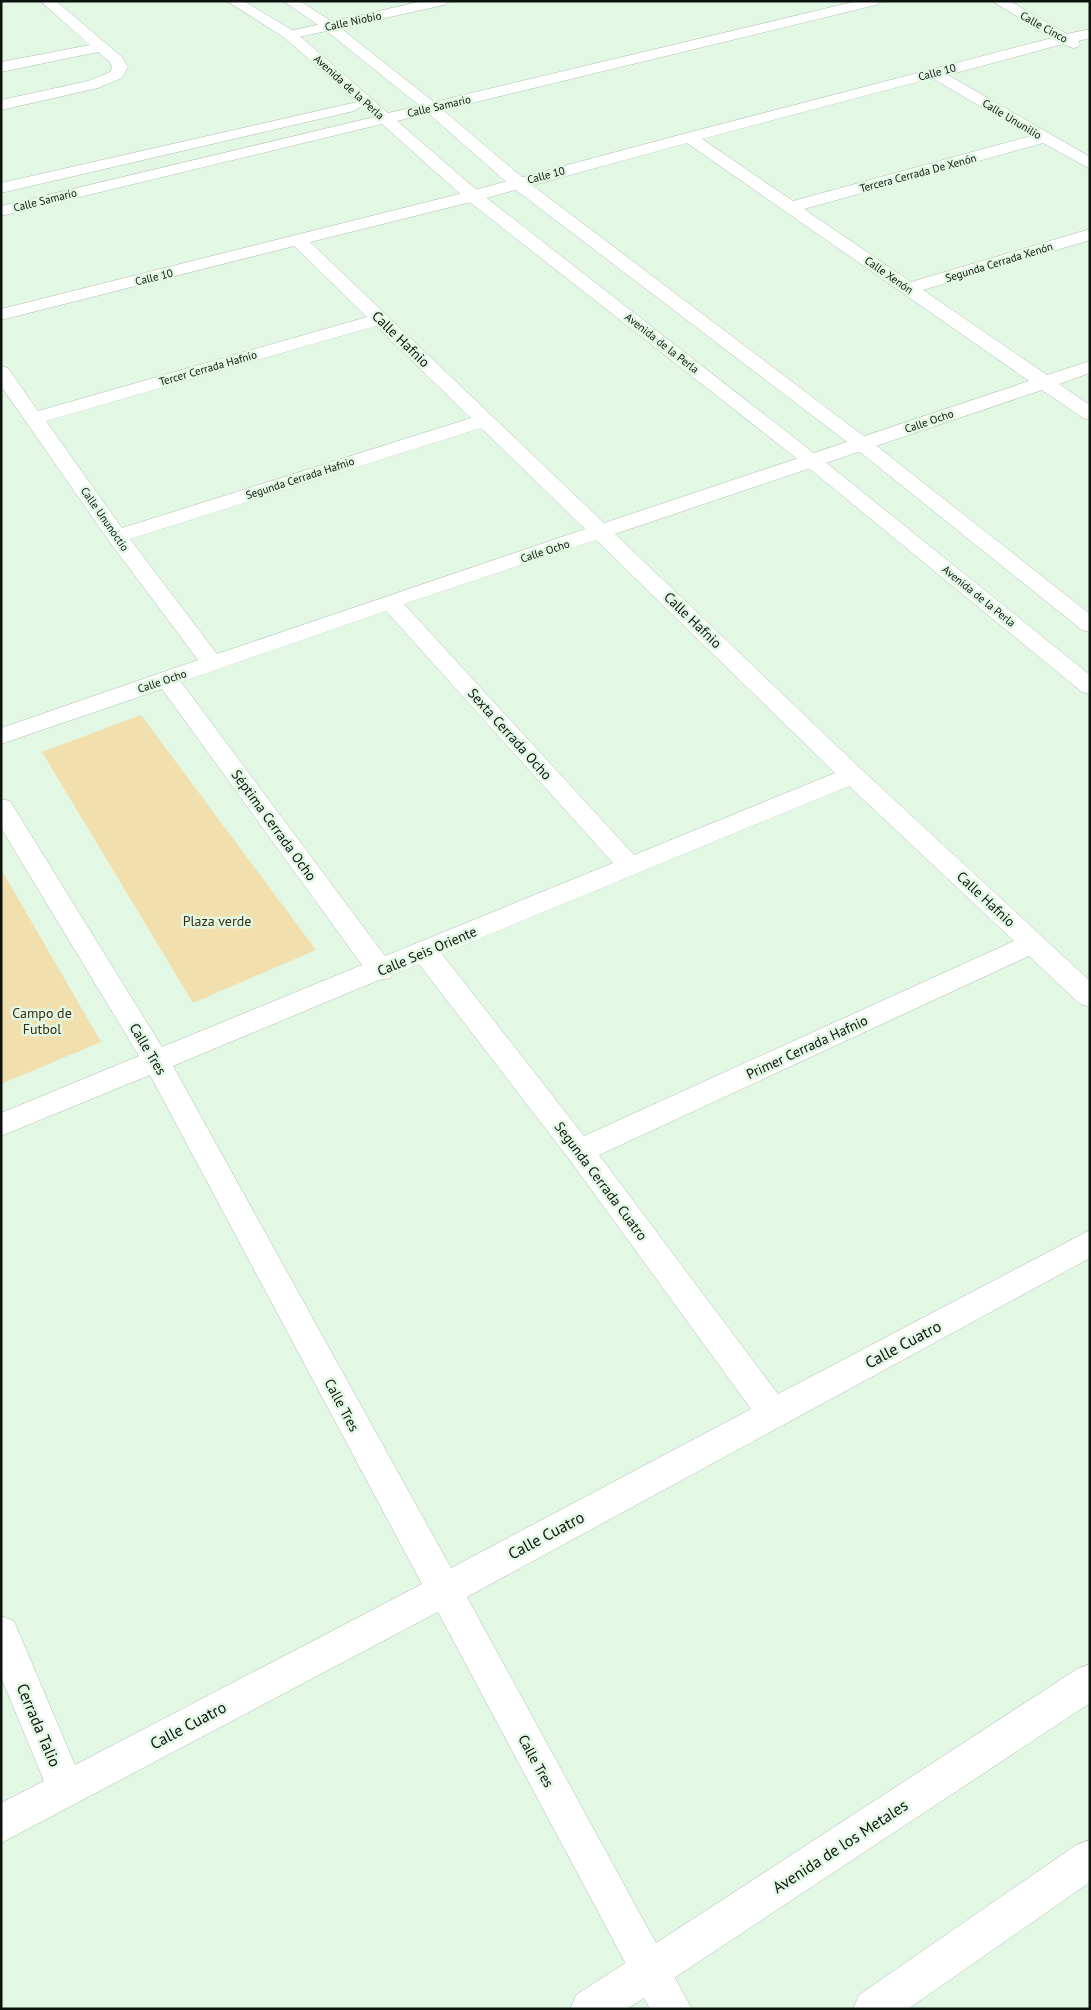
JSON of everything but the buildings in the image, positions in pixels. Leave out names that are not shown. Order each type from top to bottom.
[{"type":"street","points":[[1,105],[93,85],[117,76],[120,67],[117,60],[47,1]]},
{"type":"street","name":"Avenida de la Perla","points":[[234,1],[290,35],[473,196],[812,460],[1090,687]]},
{"type":"street","points":[[290,1],[329,26],[432,108],[518,183],[862,444],[1090,625]]},
{"type":"street","name":"Calle Niobio","points":[[290,35],[444,1]]},
{"type":"street","name":"Calle Samario","points":[[1,211],[876,1]]},
{"type":"street","name":"Calle Cinco","points":[[998,1],[1090,52]]},
{"type":"street","name":"Calle 10","points":[[1,315],[473,196],[689,137],[1090,33]]},
{"type":"street","points":[[1,67],[100,46]]},
{"type":"street","name":"Calle Ununilio","points":[[934,73],[1090,164]]},
{"type":"street","name":"Calle Samario","points":[[1,188],[433,89]]},
{"type":"street","name":"Calle Xenón","points":[[689,137],[1090,414]]},
{"type":"street","name":"Tercera Cerrada De Xenón","points":[[791,207],[1044,138]]},
{"type":"street","name":"Segunda Cerrada Xenón","points":[[908,289],[1090,234]]},
{"type":"street","name":"Calle Hafnio","points":[[298,240],[852,775],[1090,997]]},
{"type":"street","name":"Tercer Cerrada Hafnio","points":[[34,418],[381,319]]},
{"type":"street","name":"Calle Ocho","points":[[1,736],[390,602],[1090,367]]},
{"type":"street","name":"Calle Ununoctio","points":[[1,372],[117,536],[212,663]]},
{"type":"street","name":"Segunda Cerrada Hafnio","points":[[117,536],[484,420]]},
{"type":"street","name":"Sexta Cerrada Ocho","points":[[390,602],[630,866]]},
{"type":"street","name":"Séptima Cerrada Ocho","points":[[167,678],[381,970]]},
{"type":"street","name":"Calle Seis Oriente","points":[[1,1125],[852,775]]},
{"type":"street","name":"Calle Tres","points":[[1,807],[157,1062],[672,2009]]},
{"type":"street","name":"Primer Cerrada Hafnio","points":[[580,1151],[1034,943]]},
{"type":"street","name":"Segunda Cerrada Cuatro","points":[[424,952],[580,1151],[773,1413]]},
{"type":"street","name":"Calle Cuatro","points":[[1,1824],[443,1591],[1090,1243]]},
{"type":"street","name":"Cerrada Talio","points":[[1,1633],[66,1789]]},
{"type":"street","name":"Avenida de los Metales","points":[[590,2009],[1090,1682]]},
{"type":"street","points":[[873,2009],[1090,1859]]},
{"type":"green space","name":"Plaza verde","points":[[141,715],[316,950],[193,1003],[42,752]]},
{"type":"green space","name":"Campo de Futbol","points":[[1,869],[101,1042],[1,1084]]}]
